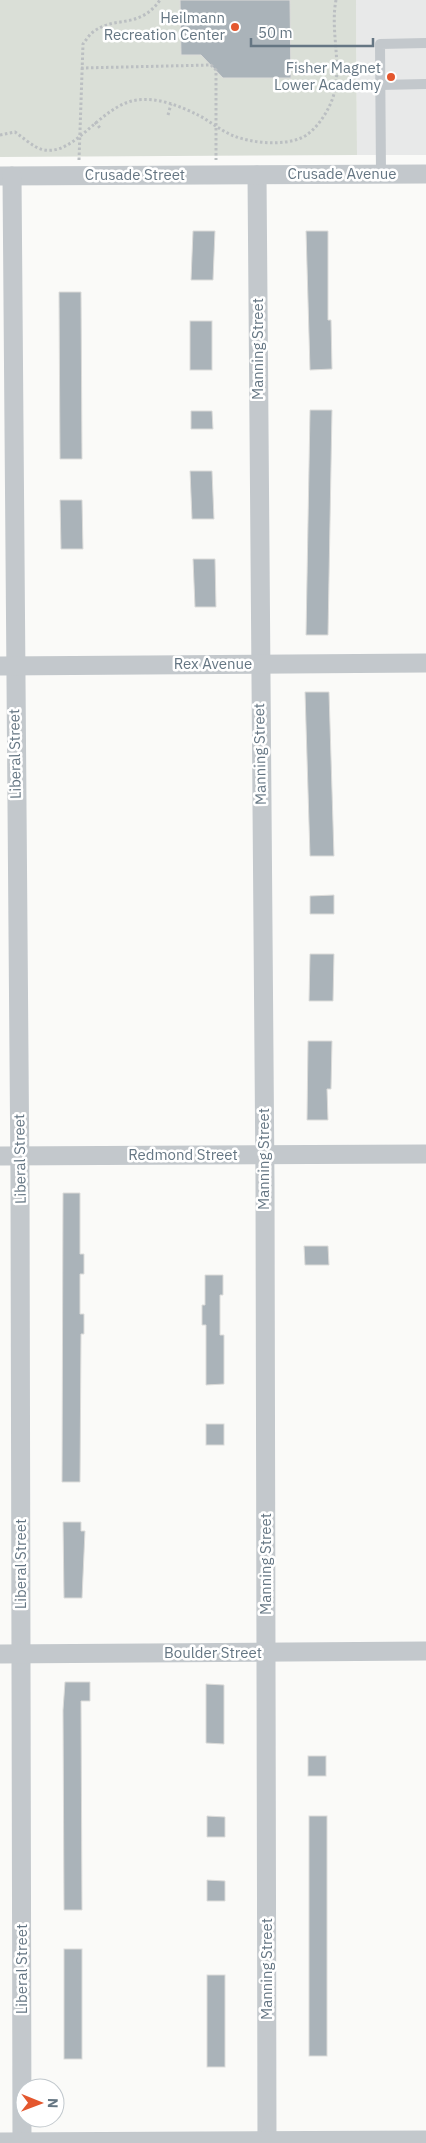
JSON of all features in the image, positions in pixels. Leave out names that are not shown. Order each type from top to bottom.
[{"type":"street","name":"Crusade Avenue","points":[[257,175],[426,174]]},
{"type":"street","name":"Crusade Street","points":[[6,176],[257,175]]},
{"type":"street","name":"Manning Street","points":[[257,175],[264,1154],[267,2142]]},
{"type":"street","name":"Liberal Street","points":[[6,176],[7,666],[20,1156],[22,2143]]},
{"type":"street","name":"Rex Avenue","points":[[7,666],[426,663]]},
{"type":"street","name":"Redmond Street","points":[[0,1156],[426,1154]]},
{"type":"street","name":"Boulder Street","points":[[0,1654],[426,1651]]},
{"type":"street","points":[[0,2142],[426,2140]]},
{"type":"lane","points":[[381,174],[380,44],[426,43]]},
{"type":"lane","points":[[380,85],[426,84]]},
{"type":"path","points":[[78,176],[80,68],[83,44],[93,32],[104,26],[132,21],[152,12],[160,0]]},
{"type":"path","points":[[0,135],[15,132],[37,148],[49,150],[66,148],[94,122],[114,109],[134,100],[148,99],[171,104],[198,115],[231,135],[249,141],[280,142],[302,138],[320,122],[334,96],[338,55],[333,33],[336,0]]},
{"type":"path","points":[[80,68],[211,65],[216,70],[217,175]]},
{"type":"path","points":[[168,115],[171,104]]},
{"type":"path","points":[[94,122],[100,128]]},
{"type":"shaded area","points":[[0,0],[356,0],[357,155],[0,157]]},
{"type":"shaded area","name":"Fisher Magnet Lower Academy","points":[[356,0],[426,0],[426,155],[357,155]]},
{"type":"building","name":"Heilmann Recreation Center","points":[[180,0],[290,0],[291,78],[223,78],[201,55],[181,55]]},
{"type":"building","points":[[193,231],[215,231],[213,280],[191,280]]},
{"type":"building","points":[[306,231],[328,231],[328,320],[331,320],[332,369],[310,370]]},
{"type":"building","points":[[59,292],[81,292],[82,459],[60,459]]},
{"type":"building","points":[[190,321],[212,321],[212,370],[190,370]]},
{"type":"building","points":[[310,410],[332,410],[328,635],[306,635]]},
{"type":"building","points":[[191,411],[212,411],[213,429],[191,429]]},
{"type":"building","points":[[190,471],[212,471],[214,519],[192,519]]},
{"type":"building","points":[[60,500],[82,500],[83,549],[61,549]]},
{"type":"building","points":[[193,559],[215,559],[216,607],[195,607]]},
{"type":"building","points":[[305,692],[329,692],[334,856],[310,856]]},
{"type":"building","points":[[334,895],[334,914],[310,914],[310,896]]},
{"type":"building","points":[[310,954],[334,954],[333,1001],[309,1001]]},
{"type":"building","points":[[308,1041],[332,1041],[331,1089],[327,1089],[328,1120],[307,1120]]},
{"type":"building","points":[[63,1193],[80,1193],[80,1254],[84,1254],[84,1274],[80,1274],[80,1314],[84,1314],[84,1334],[81,1334],[80,1482],[62,1482]]},
{"type":"building","points":[[304,1246],[328,1246],[329,1265],[305,1265]]},
{"type":"building","points":[[205,1275],[223,1275],[223,1295],[220,1295],[220,1335],[224,1335],[224,1384],[206,1385],[206,1325],[202,1325],[202,1305],[205,1305]]},
{"type":"building","points":[[206,1424],[224,1424],[224,1445],[206,1445]]},
{"type":"building","points":[[63,1522],[81,1522],[81,1531],[85,1531],[82,1598],[64,1598]]},
{"type":"building","points":[[65,1682],[90,1682],[90,1701],[81,1701],[82,1910],[64,1910],[63,1710]]},
{"type":"building","points":[[206,1684],[224,1685],[224,1744],[206,1743]]},
{"type":"building","points":[[308,1756],[326,1756],[326,1776],[308,1776]]},
{"type":"building","points":[[207,1816],[225,1817],[225,1837],[207,1837]]},
{"type":"building","points":[[309,1816],[327,1816],[327,2056],[309,2056]]},
{"type":"building","points":[[207,1880],[225,1881],[225,1901],[207,1901]]},
{"type":"building","points":[[64,1949],[82,1949],[82,2059],[64,2059]]},
{"type":"building","points":[[207,1975],[225,1975],[225,2067],[207,2067]]},
{"type":"place","name":"Heilmann Recreation Center","points":[[235,27]]},
{"type":"place","name":"Fisher Magnet Lower Academy","points":[[391,77]]}]
